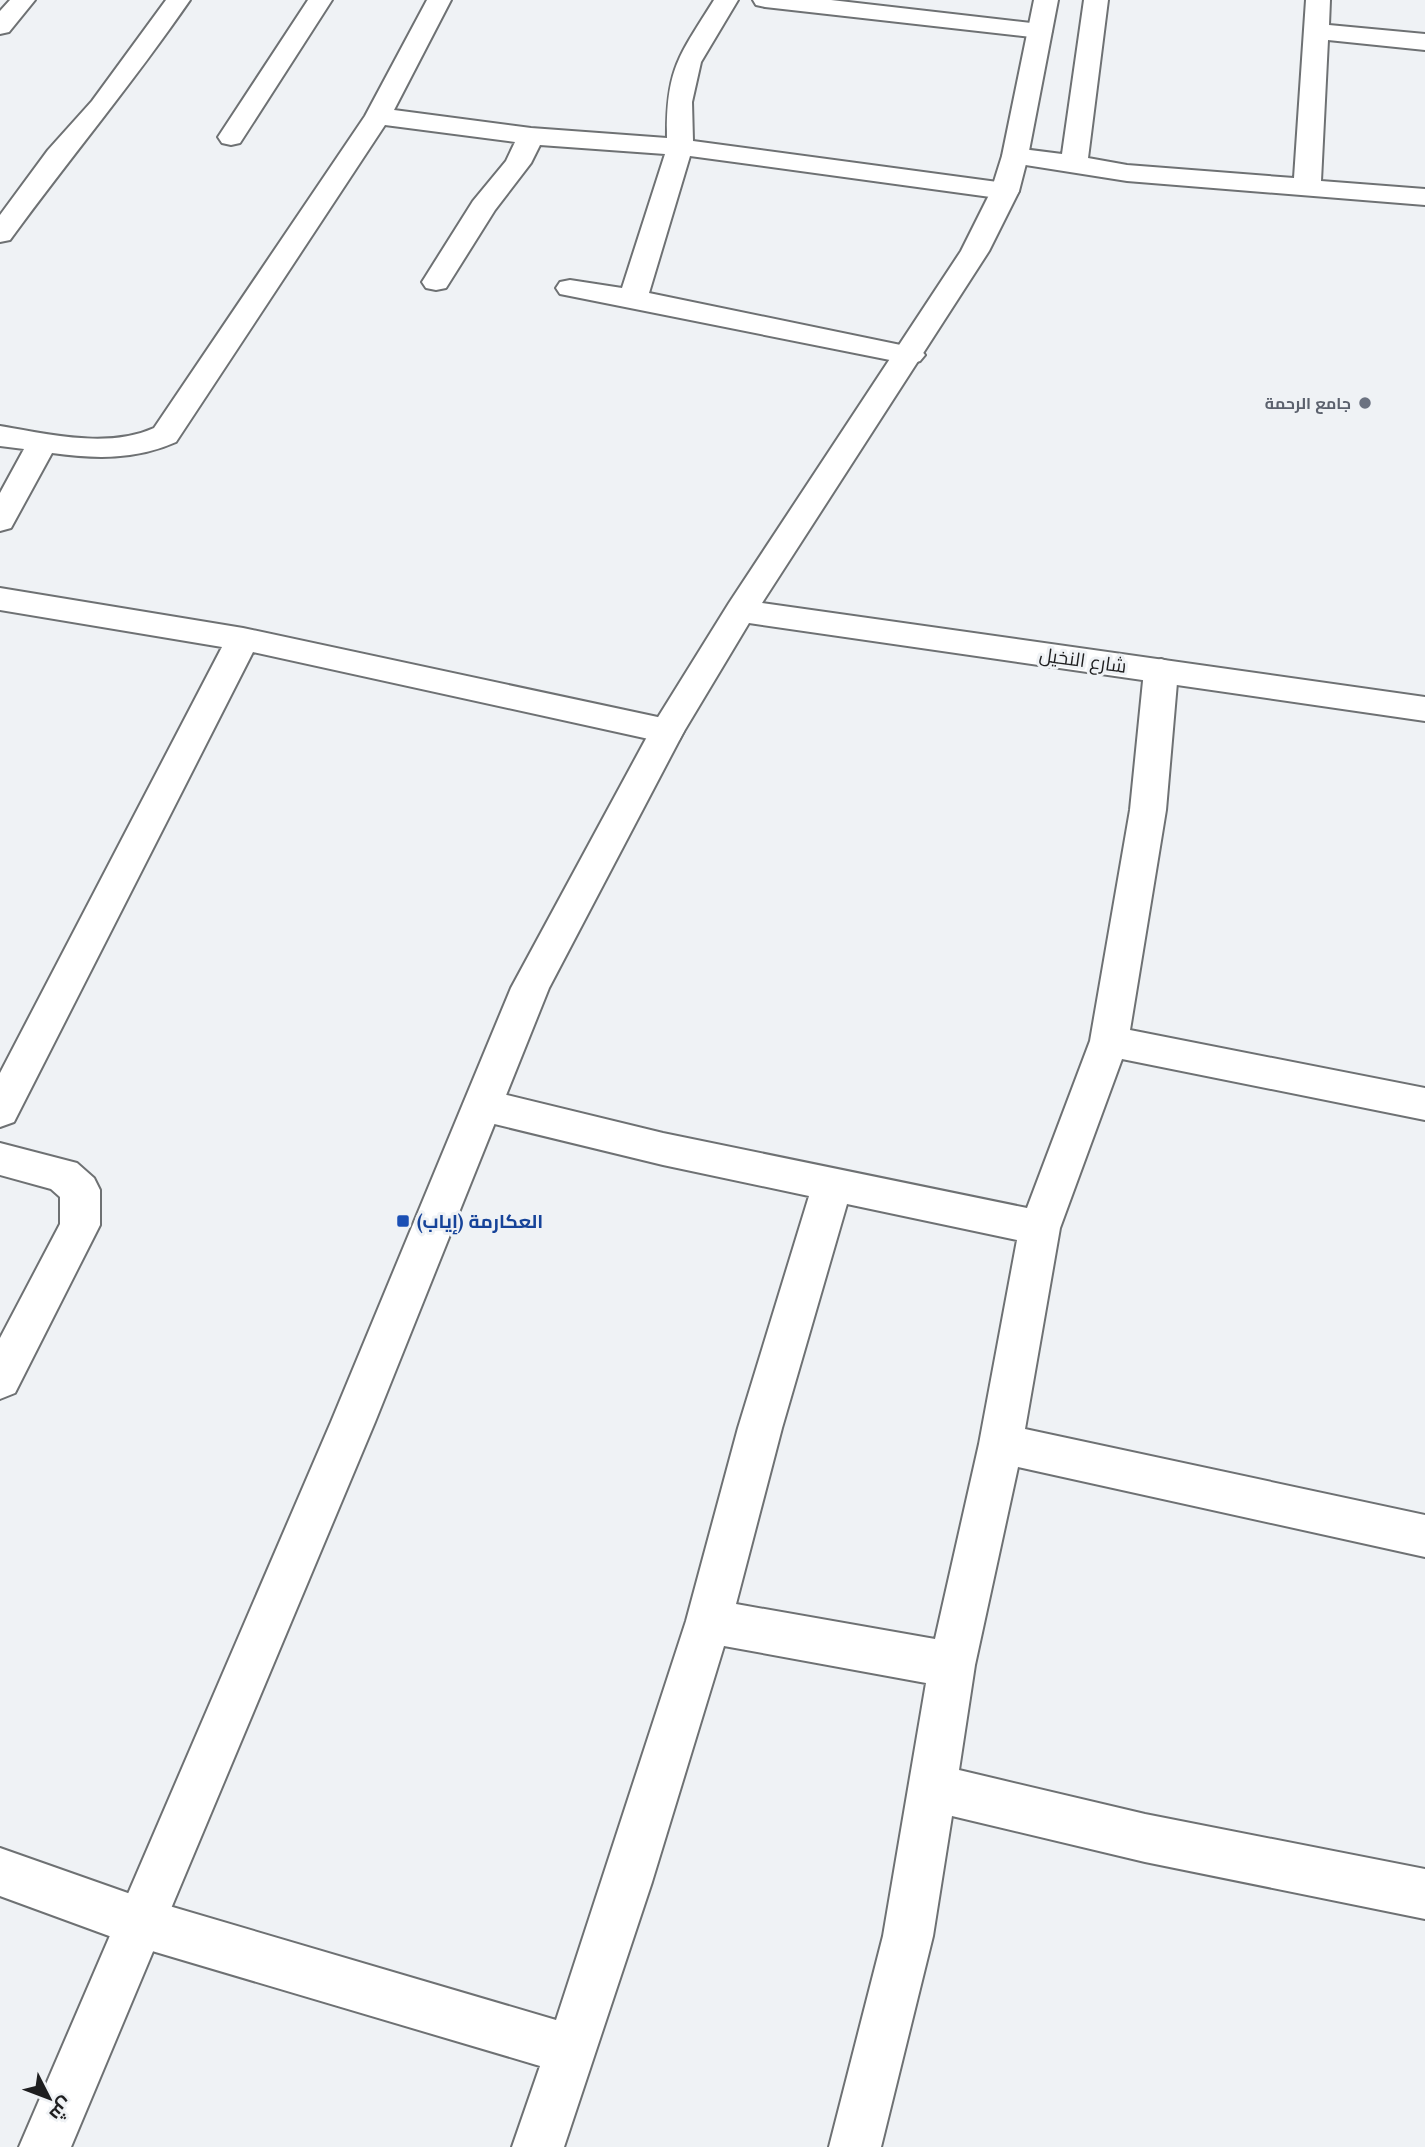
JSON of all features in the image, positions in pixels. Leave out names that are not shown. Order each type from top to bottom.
[{"type":"street","points":[[0,27],[23,0]]},
{"type":"street","points":[[0,234],[57,156],[101,106],[178,0]]},
{"type":"street","points":[[231,137],[320,0]]},
{"type":"street","points":[[0,436],[128,448],[155,442],[165,435],[379,116],[439,0]]},
{"type":"street","points":[[633,298],[680,147],[679,102],[682,81],[688,62],[726,0]]},
{"type":"street","points":[[44,2147],[142,1923],[530,988],[667,731],[740,611],[910,355],[975,251],[1010,174],[1043,15],[765,0]]},
{"type":"street","points":[[1074,164],[1096,0]]},
{"type":"street","points":[[1307,187],[1318,0]]},
{"type":"street","points":[[1316,31],[1425,42]]},
{"type":"street","points":[[379,116],[531,136],[1010,174],[1074,164],[1127,173],[1425,197]]},
{"type":"street","points":[[436,282],[483,207],[518,163],[531,136]]},
{"type":"street","points":[[570,288],[633,298],[910,355]]},
{"type":"street","points":[[0,521],[43,442]]},
{"type":"street","points":[[0,599],[243,639],[667,731]]},
{"type":"street","name":"شارع النخيل","points":[[740,611],[1425,709]]},
{"type":"street","points":[[0,1111],[243,639]]},
{"type":"street","points":[[855,2147],[908,1936],[952,1665],[1001,1444],[1040,1228],[1109,1041],[1148,810],[1161,671]]},
{"type":"street","points":[[1109,1041],[1425,1104]]},
{"type":"street","points":[[482,1105],[663,1149],[1040,1228]]},
{"type":"street","points":[[0,1159],[63,1175],[80,1190],[82,1206],[80,1225],[0,1380]]},
{"type":"street","points":[[538,2147],[632,1869],[709,1621],[760,1428],[832,1186]]},
{"type":"street","points":[[1001,1444],[1425,1536]]},
{"type":"street","points":[[709,1621],[952,1665]]},
{"type":"street","points":[[931,1787],[1144,1838],[1425,1894]]},
{"type":"street","points":[[0,1872],[142,1923],[571,2050]]},
{"type":"place","name":"جامع الرحمة","points":[[1365,403]]},
{"type":"place","name":"العكارمة (إياب)","points":[[403,1221]]}]
